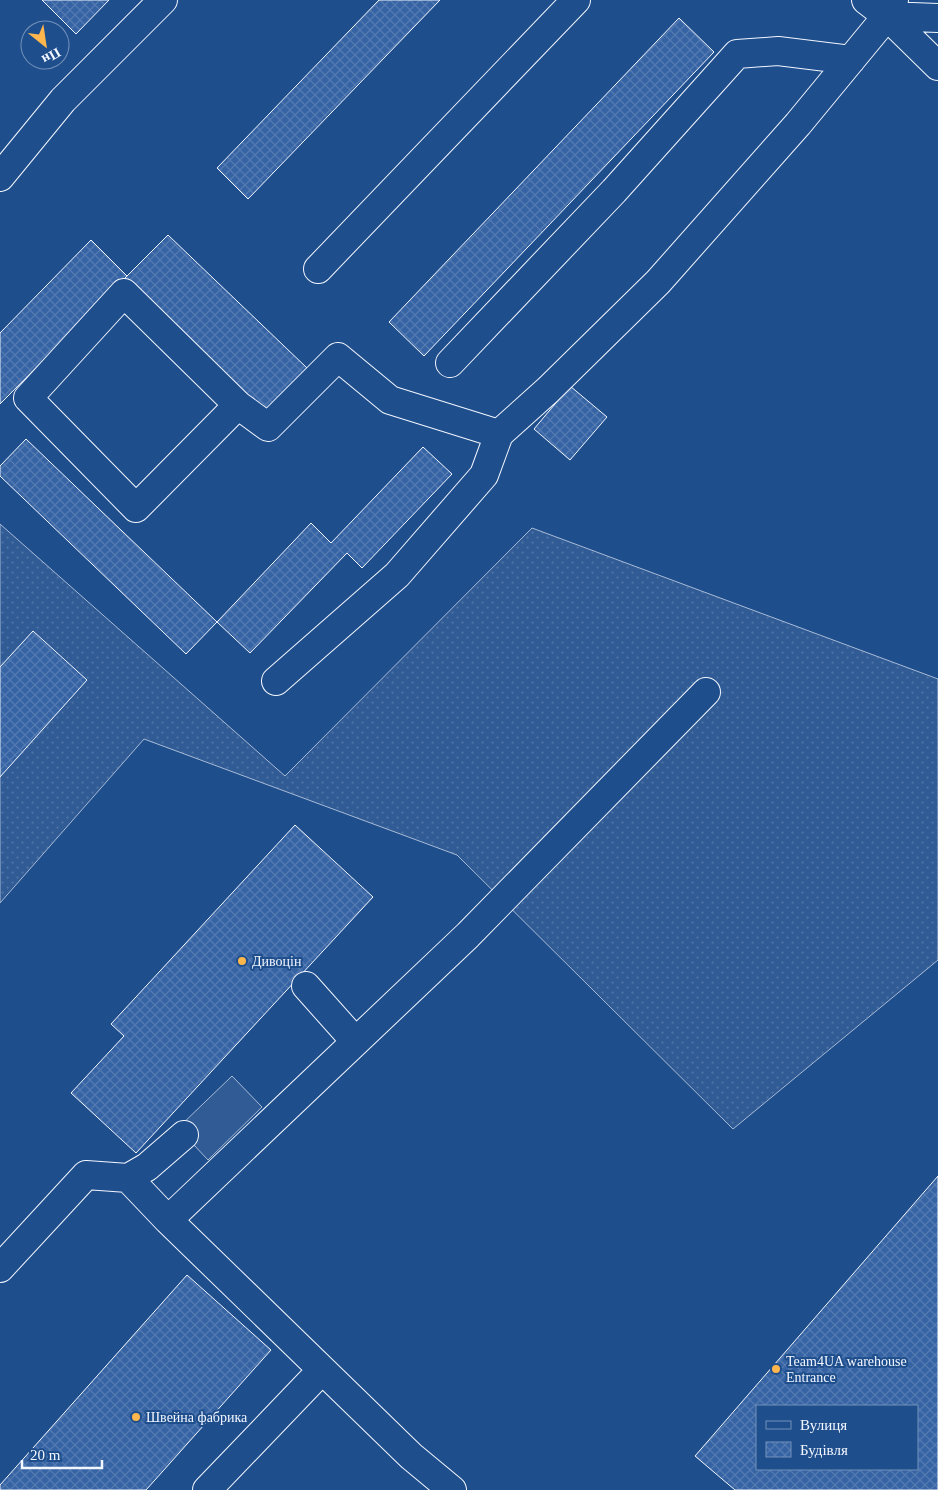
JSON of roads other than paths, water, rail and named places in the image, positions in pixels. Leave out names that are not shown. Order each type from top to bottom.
[{"type":"street","points":[[0,177],[63,100],[163,0]]},
{"type":"street","points":[[318,269],[576,0]]},
{"type":"street","points":[[882,5],[938,18]]},
{"type":"street","points":[[276,681],[396,575],[484,475],[499,434],[548,390],[658,282],[798,124],[851,60],[882,5]]},
{"type":"street","points":[[882,5],[938,66]]},
{"type":"street","points":[[450,364],[614,191],[738,54],[778,51],[851,60]]},
{"type":"street","points":[[238,405],[136,508],[28,398],[124,293],[238,405],[268,426],[338,357],[390,400],[499,434]]},
{"type":"street","points":[[168,1220],[243,1137],[355,1041],[468,935],[706,692]]},
{"type":"street","points":[[306,986],[355,1041]]},
{"type":"street","points":[[0,1268],[86,1175],[128,1178],[147,1166],[184,1135]]},
{"type":"street","points":[[128,1178],[168,1220],[411,1456],[452,1490]]},
{"type":"street","points":[[207,1490],[322,1370]]},
{"type":"place","name":"Дивоцін","points":[[242,961]]},
{"type":"place","name":"Team4UA warehouse Entrance","points":[[776,1369]]},
{"type":"place","name":"Швейна фабрика","points":[[136,1417]]}]
